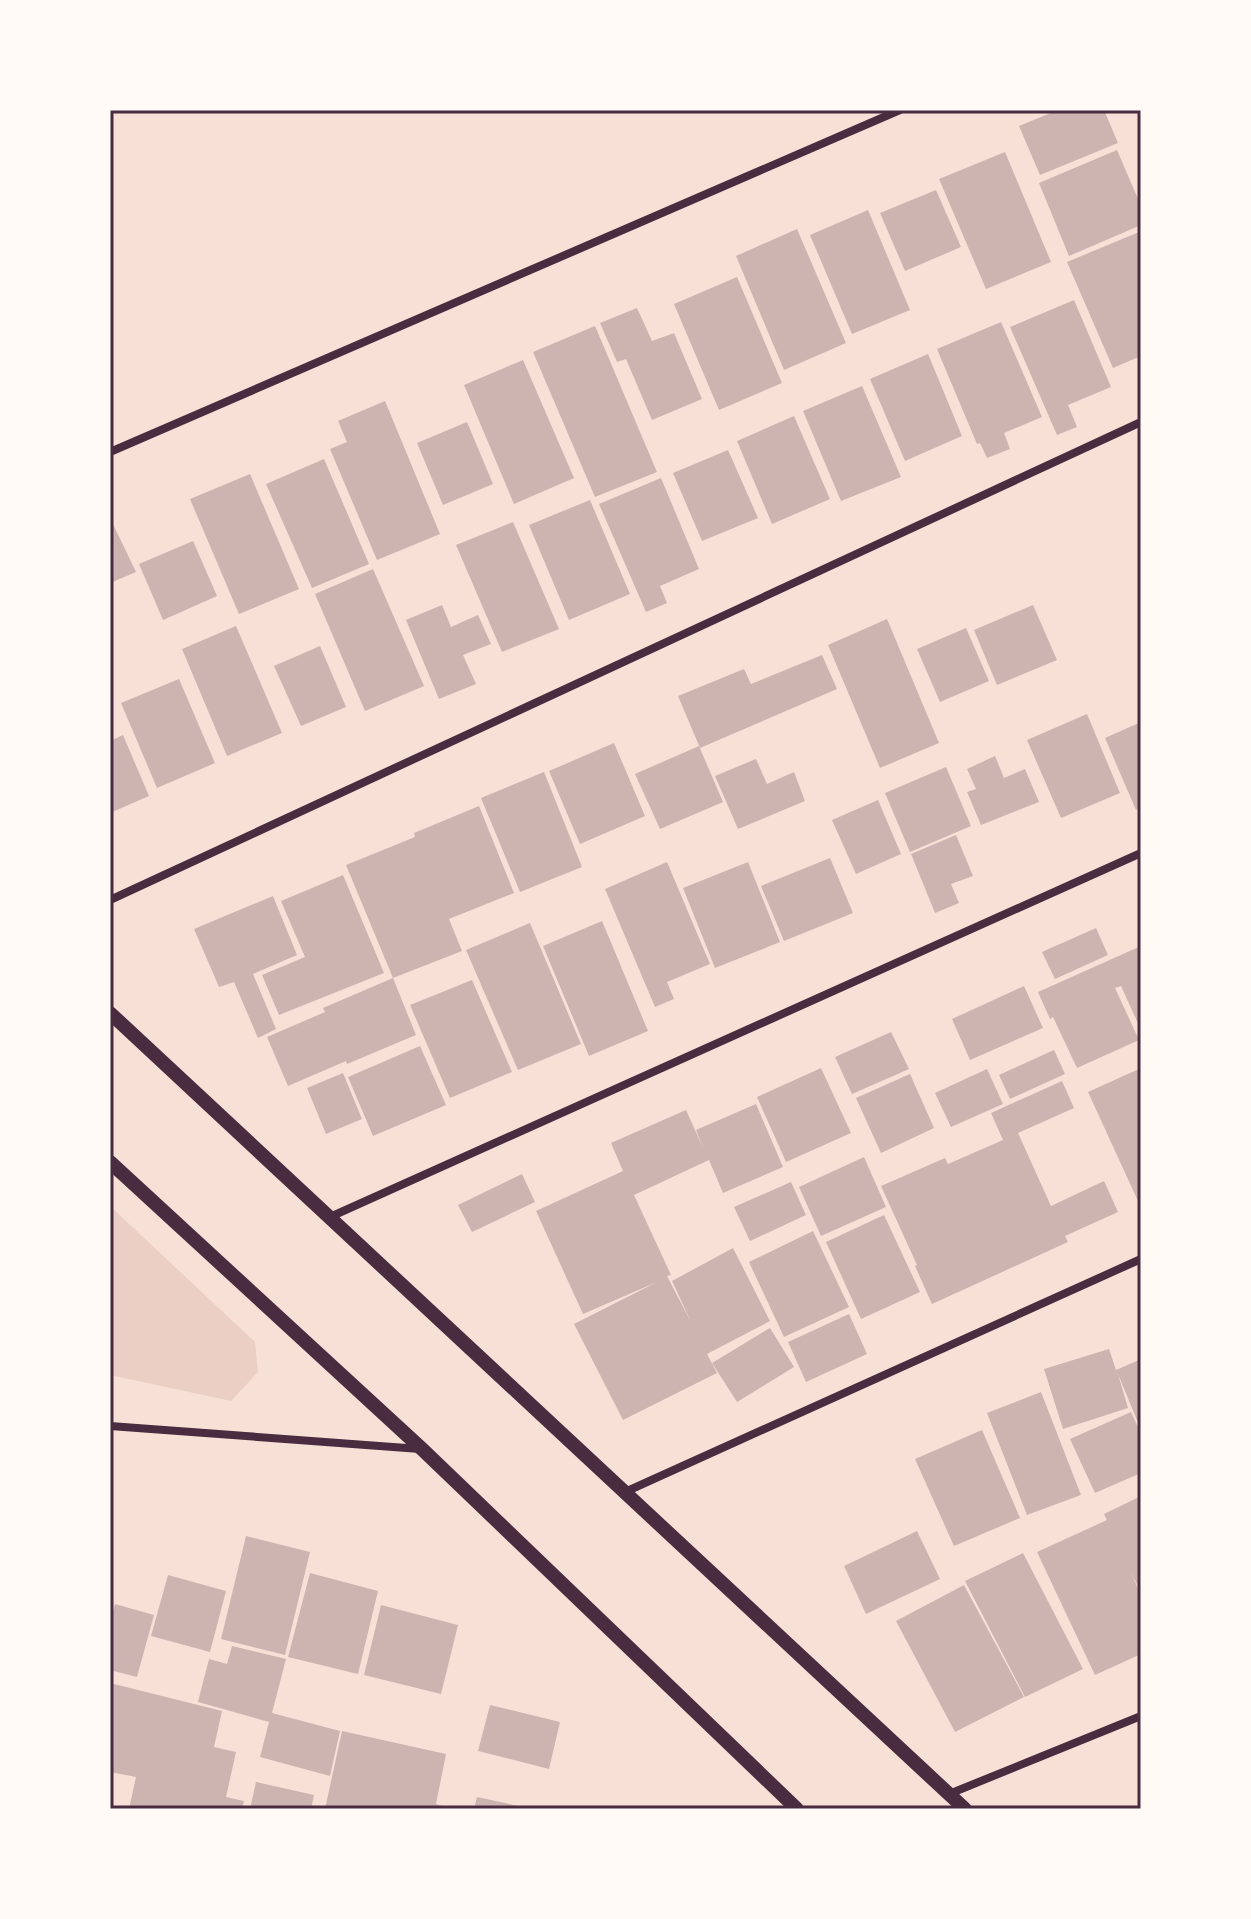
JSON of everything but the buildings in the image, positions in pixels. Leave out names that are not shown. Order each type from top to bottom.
[{"type":"street","points":[[110,452],[900,110]]},
{"type":"street","points":[[110,900],[1141,422]]},
{"type":"street","points":[[330,1217],[1141,853]]},
{"type":"street","points":[[110,1013],[965,1809]]},
{"type":"street","points":[[110,1162],[422,1449],[797,1809]]},
{"type":"street","points":[[625,1492],[1141,1259]]},
{"type":"street","points":[[110,1426],[422,1449]]},
{"type":"street","points":[[949,1794],[1141,1716]]},
{"type":"shaded area","points":[[110,1206],[255,1342],[258,1372],[231,1401],[110,1375]]}]
